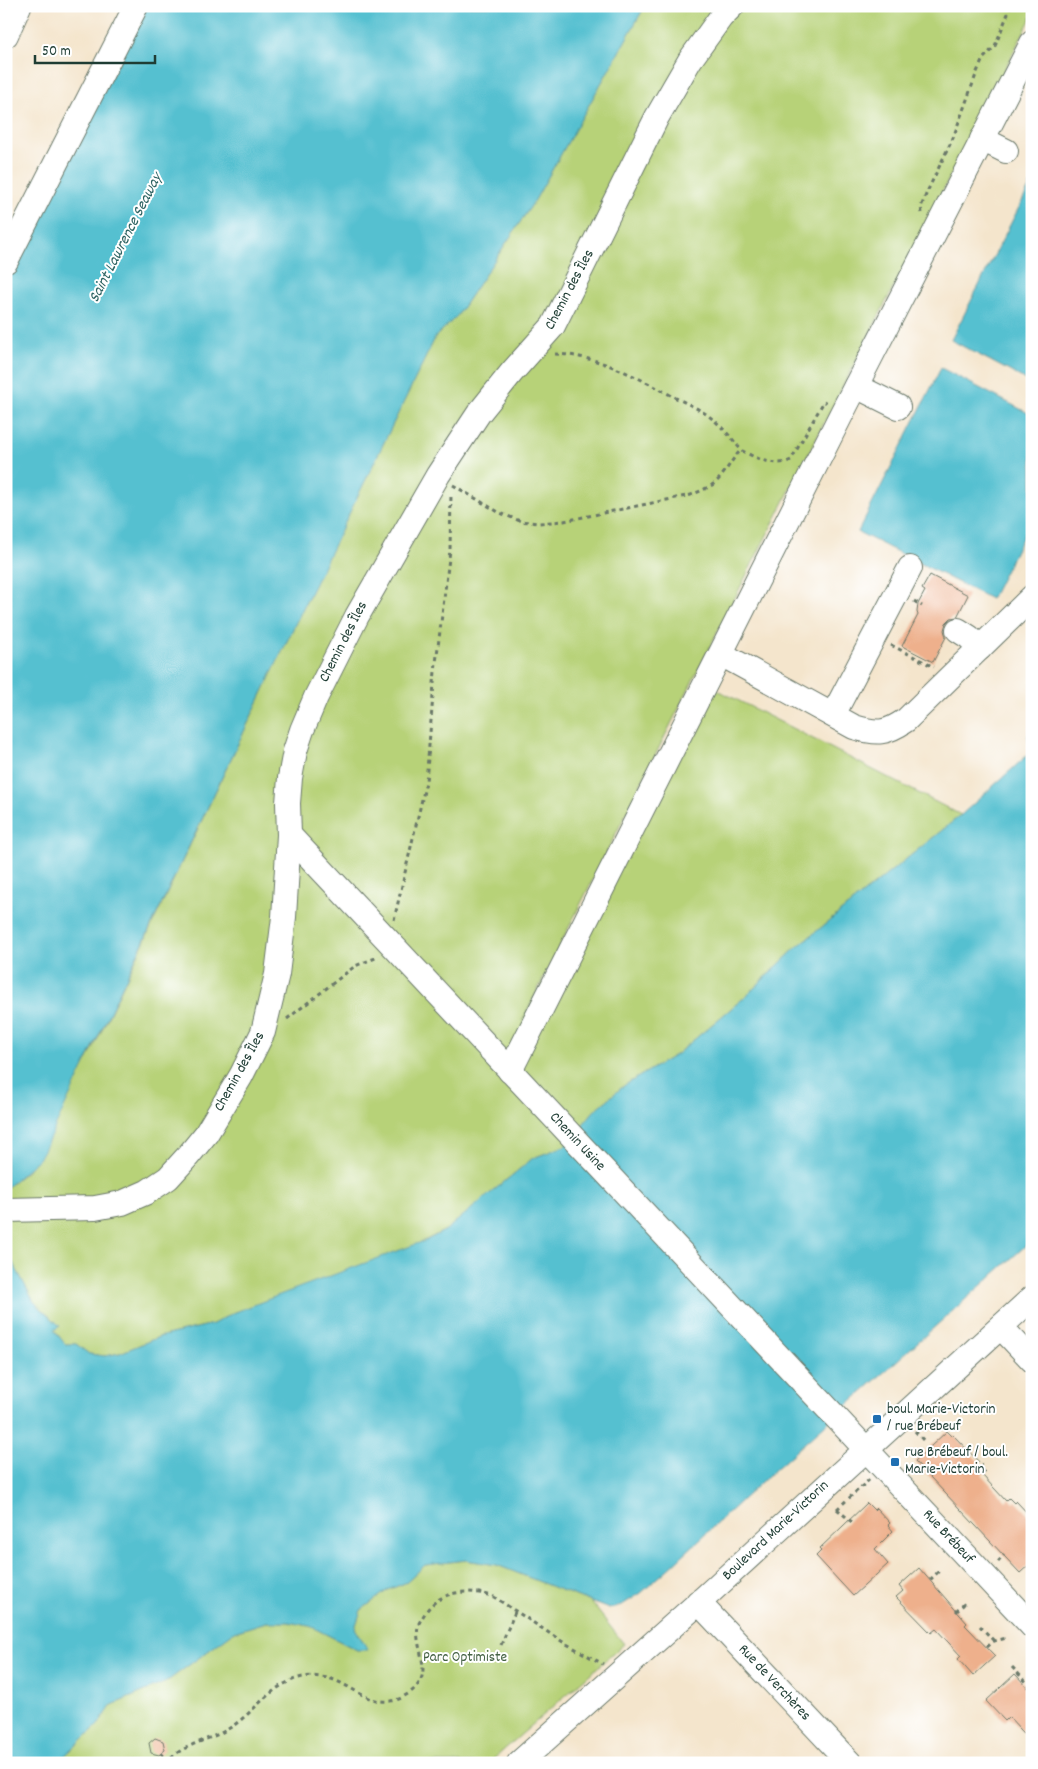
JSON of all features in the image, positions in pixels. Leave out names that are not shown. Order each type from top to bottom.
[{"type":"street","points":[[6,35],[19,6]]},
{"type":"street","points":[[6,261],[136,6]]},
{"type":"street","name":"Chemin des Îles","points":[[6,1210],[95,1208],[122,1203],[147,1192],[168,1178],[206,1134],[255,1052],[269,1010],[277,974],[284,917],[290,835],[288,803],[290,778],[295,751],[316,697],[356,616],[445,480],[479,413],[553,326],[657,118],[682,74],[709,33],[732,6]]},
{"type":"street","points":[[510,1071],[856,386],[1032,43]]},
{"type":"street","points":[[982,138],[1006,151]]},
{"type":"street","points":[[856,386],[898,407]]},
{"type":"street","points":[[833,715],[910,568]]},
{"type":"street","points":[[721,654],[854,727],[871,732],[882,732],[894,729],[906,720],[1032,597]]},
{"type":"street","points":[[958,630],[969,637],[980,648]]},
{"type":"street","name":"Chemin Usine","points":[[290,835],[865,1449]]},
{"type":"street","name":"Boulevard Marie-Victorin","points":[[519,1763],[1032,1298]]},
{"type":"street","points":[[1000,1327],[1032,1360]]},
{"type":"street","name":"Rue Brébeuf","points":[[865,1449],[1032,1626]]},
{"type":"street","name":"Rue de Verchères","points":[[698,1602],[850,1763]]},
{"type":"path","points":[[939,224],[925,217],[921,207],[953,138],[977,72],[983,59],[995,46],[1011,6]]},
{"type":"path","points":[[526,357],[544,353],[568,354],[598,362],[646,381],[706,414],[728,433],[741,450],[751,456],[774,463],[786,463],[791,460],[824,401],[844,411]]},
{"type":"path","points":[[445,480],[486,506],[520,521],[539,524],[576,519],[691,495],[708,488],[718,480],[741,450]]},
{"type":"path","points":[[284,1021],[354,966],[396,948],[394,920],[426,782],[435,671],[450,550],[450,498],[445,480]]},
{"type":"path","points":[[887,643],[938,669]]},
{"type":"path","points":[[910,1425],[925,1442]]},
{"type":"path","points":[[837,1509],[872,1477]]},
{"type":"path","points":[[832,1504],[853,1523]]},
{"type":"path","points":[[930,1580],[939,1571]]},
{"type":"path","points":[[161,1753],[166,1761],[176,1753],[228,1729],[280,1687],[297,1678],[307,1676],[324,1677],[337,1681],[372,1700],[381,1702],[400,1698],[416,1687],[421,1679],[423,1668],[418,1626],[427,1610],[440,1598],[460,1593],[484,1593],[494,1597],[563,1642],[606,1666]]},
{"type":"path","points":[[956,1612],[967,1601]]},
{"type":"path","points":[[501,1645],[515,1612]]},
{"type":"path","points":[[980,1626],[994,1640]]},
{"type":"path","points":[[987,1647],[994,1640],[1007,1638]]},
{"type":"path","points":[[1012,1667],[1025,1683],[1032,1688]]},
{"type":"green space","points":[[645,6],[1032,6],[1032,16],[694,678],[522,1021],[714,688],[961,815],[797,947],[746,996],[677,1054],[625,1085],[594,1111],[565,1146],[533,1158],[446,1230],[410,1248],[233,1313],[213,1324],[159,1337],[120,1353],[105,1356],[89,1354],[76,1344],[65,1344],[54,1330],[59,1325],[34,1302],[6,1250],[6,1188],[28,1170],[92,1051],[300,614],[436,336],[457,316],[535,200]]},
{"type":"green space","name":"Parc Optimiste","points":[[466,1560],[497,1565],[591,1602],[624,1644],[489,1763],[57,1763],[98,1725],[112,1705],[166,1682],[234,1632],[266,1622],[288,1622],[310,1626],[357,1650],[367,1649],[355,1628],[361,1610],[388,1590],[407,1582],[425,1565]]},
{"type":"water","name":"Saint Lawrence Seaway","points":[[147,6],[645,6],[535,200],[457,316],[436,336],[300,614],[44,1150],[39,1159],[6,1188],[6,282]]},
{"type":"water","points":[[1032,182],[1032,383],[951,340]]},
{"type":"water","points":[[941,368],[1032,415],[1032,519],[991,599],[858,532]]},
{"type":"water","points":[[1032,726],[1032,1240],[760,1483],[667,1570],[641,1593],[622,1605],[609,1609],[497,1565],[466,1560],[425,1565],[407,1582],[388,1590],[361,1610],[355,1628],[368,1650],[357,1650],[310,1626],[288,1622],[266,1622],[234,1632],[166,1682],[112,1705],[98,1725],[57,1763],[6,1763],[6,1250],[34,1302],[60,1326],[54,1330],[65,1344],[76,1344],[89,1354],[105,1356],[120,1353],[159,1337],[213,1324],[233,1313],[427,1240],[446,1230],[533,1158],[565,1146],[594,1111],[625,1085],[677,1054],[746,996],[797,947],[961,815],[1031,752],[1028,736]]},
{"type":"building","points":[[930,575],[968,595],[957,617],[951,618],[946,623],[944,630],[946,637],[933,662],[902,646],[918,615],[918,604],[925,591],[922,589]]},
{"type":"building","points":[[947,1431],[982,1465],[980,1467],[985,1472],[982,1475],[1006,1501],[1009,1498],[1014,1503],[1016,1501],[1032,1518],[1032,1562],[1020,1573],[915,1461]]},
{"type":"building","points":[[867,1503],[874,1510],[876,1508],[890,1523],[888,1525],[893,1531],[875,1549],[888,1564],[853,1596],[816,1556],[821,1551],[819,1549]]},
{"type":"building","points":[[919,1568],[967,1623],[965,1625],[995,1656],[973,1676],[958,1659],[961,1656],[936,1629],[931,1633],[896,1597],[903,1591],[899,1586]]},
{"type":"building","points":[[1015,1674],[1032,1692],[1032,1742],[1009,1717],[1005,1721],[986,1701]]},
{"type":"building","points":[[155,1738],[163,1741],[165,1750],[159,1755],[151,1753],[149,1743]]},
{"type":"place","name":"boul. Marie-Victorin / rue Brébeuf","points":[[877,1419]]},
{"type":"place","name":"rue Brébeuf / boul. Marie-Victorin","points":[[895,1462]]}]
